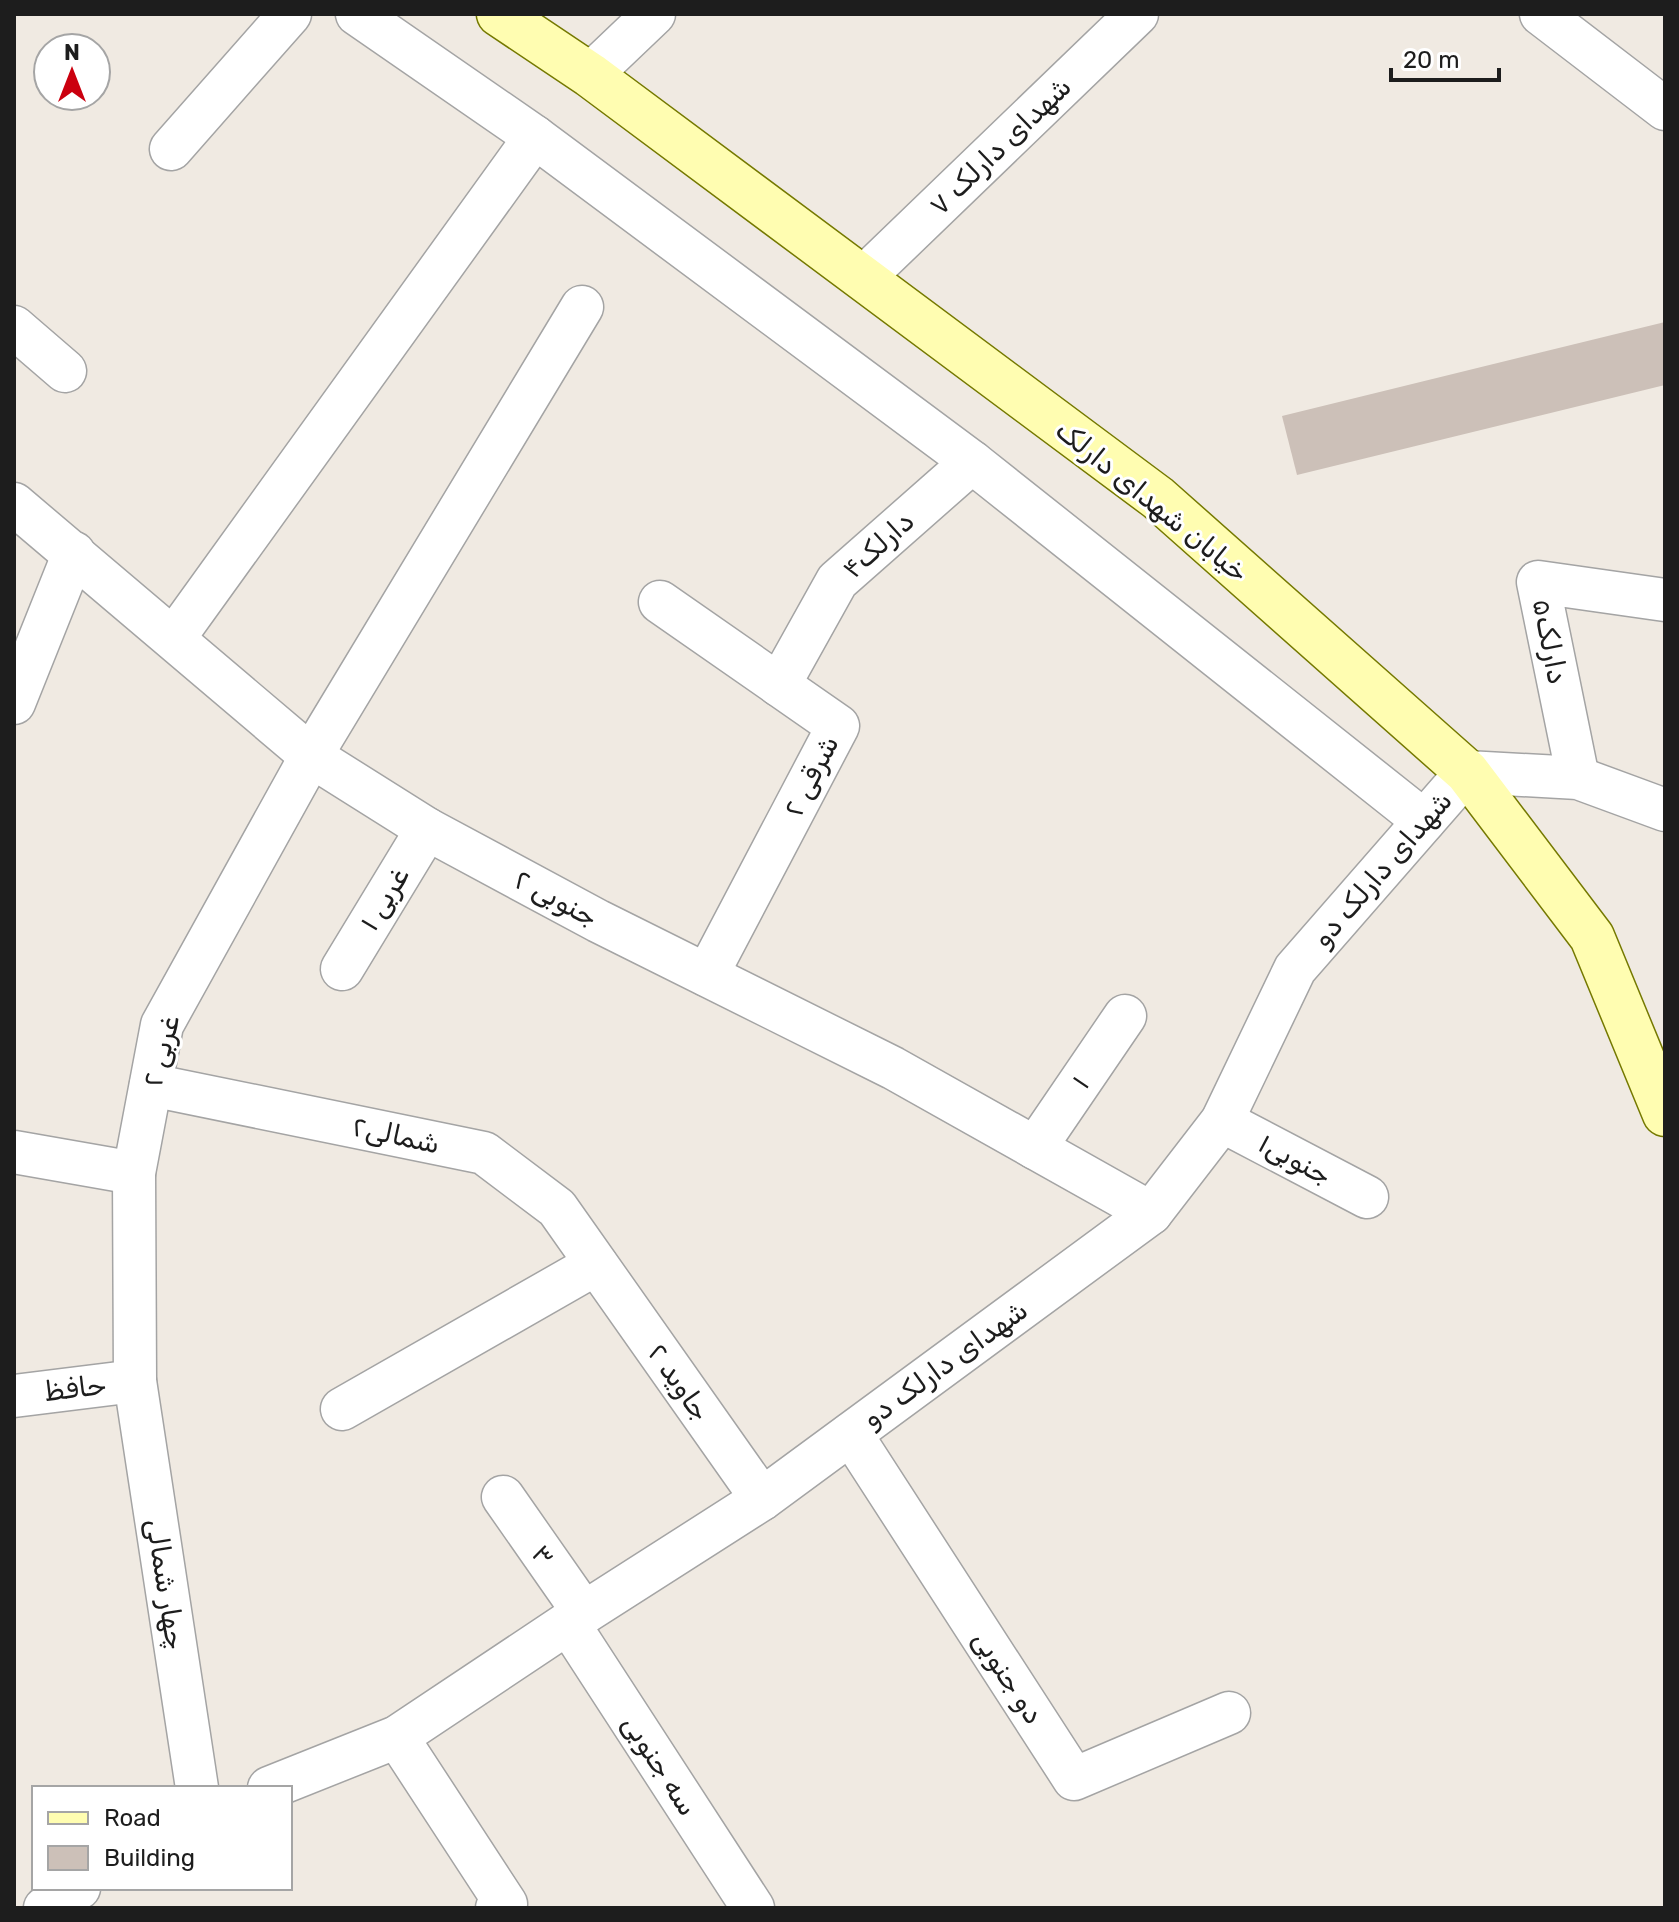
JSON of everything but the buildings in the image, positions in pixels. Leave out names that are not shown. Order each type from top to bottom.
[{"type":"main road","name":"خیابان شهدای دارلک","points":[[499,14],[590,75],[1158,498],[1467,772],[1592,937],[1665,1114]]},
{"type":"street","points":[[171,149],[290,14]]},
{"type":"street","points":[[357,14],[535,137],[972,462],[1424,821]]},
{"type":"street","points":[[590,75],[654,14]]},
{"type":"street","name":"شهدای دارلک ۷","points":[[863,278],[1137,14]]},
{"type":"street","points":[[1541,14],[1665,109]]},
{"type":"street","points":[[1623,77],[1665,65]]},
{"type":"street","points":[[174,638],[535,137]]},
{"type":"street","name":"۲ غربی","points":[[135,1381],[134,1173],[162,1025],[311,756],[582,307]]},
{"type":"street","points":[[14,327],[65,371]]},
{"type":"street","name":"دارلک۴","points":[[779,685],[837,581],[972,462]]},
{"type":"street","name":"۲ جنوبی","points":[[14,504],[311,756],[427,829],[598,921],[893,1068],[1151,1213]]},
{"type":"street","points":[[14,703],[74,553]]},
{"type":"street","name":"دارلک۵","points":[[1578,778],[1538,582],[1665,600]]},
{"type":"street","name":"۲ شرقی","points":[[660,602],[838,726],[707,975]]},
{"type":"street","points":[[1467,772],[1578,778],[1665,810]]},
{"type":"street","name":"شهدای دارلک دو","points":[[274,1786],[397,1737],[762,1499],[1151,1213],[1222,1121],[1295,969],[1467,772]]},
{"type":"street","name":"۱ غربی","points":[[342,969],[427,829]]},
{"type":"street","name":"۱","points":[[1035,1148],[1125,1016]]},
{"type":"street","name":"شمالی۲","points":[[151,1085],[484,1153],[557,1208],[596,1264]]},
{"type":"street","name":"جنوبی۱","points":[[1222,1121],[1367,1197]]},
{"type":"street","points":[[14,1152],[134,1173]]},
{"type":"street","points":[[342,1409],[596,1264]]},
{"type":"street","name":"۲ جاوید","points":[[596,1264],[762,1499]]},
{"type":"street","name":"حافظ","points":[[14,1396],[135,1381]]},
{"type":"street","name":"چهار شمالی","points":[[135,1381],[197,1786]]},
{"type":"street","name":"دو جنوبی","points":[[851,1434],[1074,1779],[1229,1713]]},
{"type":"street","name":"۳","points":[[503,1497],[576,1618]]},
{"type":"street","name":"سه جنوبی","points":[[576,1618],[753,1908]]},
{"type":"street","points":[[397,1737],[506,1904],[497,1908]]},
{"type":"street","points":[[45,1908],[76,1890]]}]
